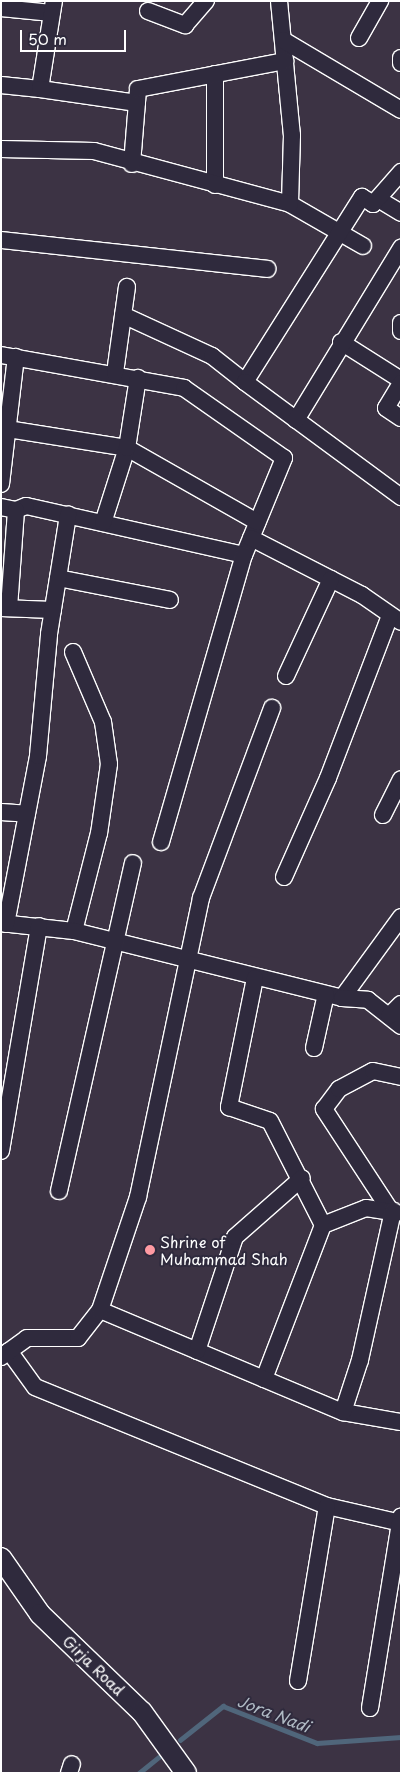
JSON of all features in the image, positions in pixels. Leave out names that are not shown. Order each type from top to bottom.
[{"type":"main road","name":"Girja Road","points":[[1,1558],[40,1614],[142,1712],[186,1773]]},
{"type":"street","points":[[148,11],[185,26],[206,1]]},
{"type":"street","points":[[279,1],[292,135],[290,204]]},
{"type":"street","points":[[359,38],[380,1]]},
{"type":"street","points":[[1,8],[53,7],[40,89]]},
{"type":"street","points":[[283,40],[401,110]]},
{"type":"street","points":[[401,58],[401,63]]},
{"type":"street","points":[[132,164],[138,89],[285,61]]},
{"type":"street","points":[[215,74],[215,185]]},
{"type":"street","points":[[1,85],[137,102]]},
{"type":"street","points":[[1,148],[94,151],[132,164],[290,204],[364,246]]},
{"type":"street","points":[[245,382],[362,197],[374,204],[401,172]]},
{"type":"street","points":[[378,199],[401,213]]},
{"type":"street","points":[[1,240],[267,269]]},
{"type":"street","points":[[296,420],[341,342],[401,248]]},
{"type":"street","points":[[115,372],[127,287]]},
{"type":"street","points":[[123,315],[212,356],[401,497]]},
{"type":"street","points":[[401,323],[401,331]]},
{"type":"street","points":[[341,342],[401,382],[386,408],[401,418]]},
{"type":"street","points":[[2,475],[8,429],[8,356],[115,372],[184,388],[284,458],[244,555],[161,842]]},
{"type":"street","points":[[103,523],[127,448],[138,378]]},
{"type":"street","points":[[8,429],[127,448],[257,522]]},
{"type":"street","points":[[53,610],[5,608],[9,508],[26,506],[244,555]]},
{"type":"street","points":[[68,515],[53,610],[38,756],[4,923],[74,931],[113,940],[184,962],[342,998],[368,1000],[395,1021],[401,1004]]},
{"type":"street","points":[[251,538],[331,579],[395,619],[284,877]]},
{"type":"street","points":[[58,578],[170,600]]},
{"type":"street","points":[[286,676],[331,579]]},
{"type":"street","points":[[74,652],[77,670],[103,722],[109,764],[100,833],[74,931]]},
{"type":"street","points":[[272,708],[201,898],[184,962],[138,1197],[100,1310],[78,1338],[27,1338],[5,1354],[35,1387],[327,1506],[400,1521],[370,1708]]},
{"type":"street","points":[[383,815],[401,779]]},
{"type":"street","points":[[1,812],[27,814]]},
{"type":"street","points":[[59,1191],[113,940],[133,863]]},
{"type":"street","points":[[342,998],[401,917]]},
{"type":"street","points":[[1,1151],[39,926]]},
{"type":"street","points":[[255,978],[228,1106],[270,1121],[302,1178],[323,1226],[264,1379]]},
{"type":"street","points":[[314,1048],[326,994]]},
{"type":"street","points":[[343,1412],[360,1360],[395,1212],[324,1110],[339,1089],[372,1072],[401,1077]]},
{"type":"street","points":[[197,1351],[235,1237],[302,1178]]},
{"type":"street","points":[[323,1226],[366,1208],[395,1212]]},
{"type":"street","points":[[100,1310],[343,1412],[401,1422]]},
{"type":"street","points":[[298,1681],[327,1506]]},
{"type":"waterway","name":"Jora Nadi","points":[[180,1740],[223,1706],[317,1743],[401,1737]]},
{"type":"waterway","name":"Jora Nadi","points":[[139,1773],[160,1756]]},
{"type":"place","name":"Shrine of Muhammad Shah","points":[[150,1250]]}]
